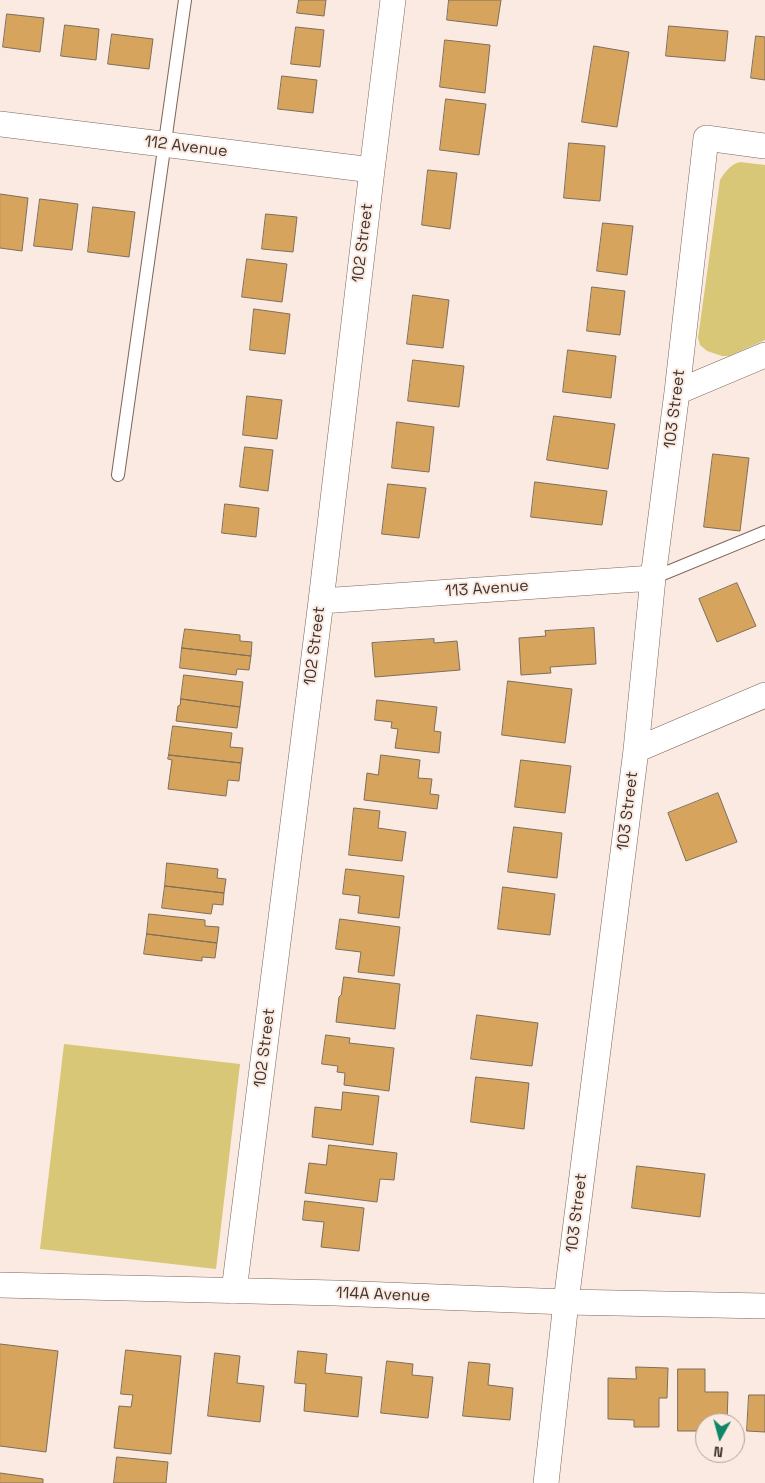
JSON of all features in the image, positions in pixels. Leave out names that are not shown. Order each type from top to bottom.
[{"type":"street","name":"102 Street","points":[[234,1291],[321,601],[393,0]]},
{"type":"street","name":"112 Avenue","points":[[0,124],[372,170]]},
{"type":"street","name":"103 Street","points":[[546,1483],[566,1302],[636,750],[653,578],[677,392],[706,138],[765,146]]},
{"type":"street","points":[[677,392],[765,355]]},
{"type":"street","name":"113 Avenue","points":[[321,601],[653,578]]},
{"type":"street","points":[[636,750],[765,695]]},
{"type":"street","name":"114A Avenue","points":[[0,1285],[765,1306]]},
{"type":"lane","points":[[118,475],[185,0]]},
{"type":"lane","points":[[653,578],[765,532]]},
{"type":"shaded area","points":[[740,162],[765,165],[765,340],[729,356],[722,356],[707,351],[700,345],[698,338],[720,180],[731,166]]},
{"type":"shaded area","points":[[64,1044],[240,1064],[216,1269],[40,1249]]},
{"type":"building","points":[[299,0],[326,0],[324,16],[297,13]]},
{"type":"building","points":[[449,0],[501,0],[497,26],[447,20]]},
{"type":"building","points":[[7,14],[44,18],[40,52],[3,47]]},
{"type":"building","points":[[65,25],[99,29],[96,60],[61,56]]},
{"type":"building","points":[[669,26],[728,31],[725,61],[666,56]]},
{"type":"building","points":[[296,27],[324,30],[320,67],[291,64]]},
{"type":"building","points":[[112,34],[153,39],[149,69],[108,64]]},
{"type":"building","points":[[756,36],[765,37],[765,80],[751,78]]},
{"type":"building","points":[[445,40],[490,45],[485,93],[440,87]]},
{"type":"building","points":[[594,46],[629,52],[617,127],[582,122]]},
{"type":"building","points":[[282,76],[317,80],[313,113],[278,109]]},
{"type":"building","points":[[446,99],[486,104],[479,155],[440,150]]},
{"type":"building","points":[[569,143],[605,146],[600,201],[564,198]]},
{"type":"building","points":[[428,170],[457,173],[450,229],[422,225]]},
{"type":"building","points":[[0,194],[28,198],[22,251],[0,248]]},
{"type":"building","points":[[40,199],[78,204],[72,250],[34,246]]},
{"type":"building","points":[[93,207],[135,212],[129,257],[88,252]]},
{"type":"building","points":[[266,214],[297,217],[293,252],[262,249]]},
{"type":"building","points":[[603,223],[633,226],[627,275],[597,271]]},
{"type":"building","points":[[247,259],[287,264],[282,302],[242,297]]},
{"type":"building","points":[[592,287],[625,291],[620,335],[587,331]]},
{"type":"building","points":[[413,295],[449,300],[443,348],[407,344]]},
{"type":"building","points":[[254,309],[290,314],[285,354],[250,350]]},
{"type":"building","points":[[568,350],[616,356],[611,398],[563,392]]},
{"type":"building","points":[[413,360],[464,366],[459,407],[408,401]]},
{"type":"building","points":[[247,396],[282,400],[277,439],[243,435]]},
{"type":"building","points":[[554,416],[615,424],[608,469],[547,460]]},
{"type":"building","points":[[397,422],[434,427],[429,472],[392,468]]},
{"type":"building","points":[[245,447],[273,450],[268,491],[240,487]]},
{"type":"building","points":[[713,454],[749,458],[740,531],[704,527]]},
{"type":"building","points":[[535,482],[607,491],[602,525],[531,517]]},
{"type":"building","points":[[388,484],[426,488],[419,538],[382,534]]},
{"type":"building","points":[[225,504],[259,508],[256,537],[222,533]]},
{"type":"building","points":[[737,583],[756,626],[717,642],[699,599]]},
{"type":"building","points":[[594,628],[596,664],[550,667],[551,673],[521,675],[519,638],[546,636],[545,631]]},
{"type":"building","points":[[185,629],[240,635],[240,641],[252,642],[251,656],[182,648]]},
{"type":"building","points":[[434,639],[434,643],[457,641],[460,670],[375,677],[372,643]]},
{"type":"building","points":[[182,648],[251,656],[249,670],[237,669],[236,675],[180,668]]},
{"type":"building","points":[[184,675],[243,682],[240,707],[181,699]]},
{"type":"building","points":[[508,681],[572,689],[565,743],[502,735]]},
{"type":"building","points":[[181,699],[240,707],[237,728],[176,721]]},
{"type":"building","points":[[377,700],[437,707],[434,731],[441,732],[439,753],[395,748],[398,729],[391,728],[392,722],[375,720]]},
{"type":"building","points":[[173,726],[232,733],[230,747],[243,748],[241,763],[169,755]]},
{"type":"building","points":[[169,755],[241,763],[239,781],[228,780],[226,796],[168,789],[172,760],[168,759]]},
{"type":"building","points":[[381,755],[420,760],[418,778],[432,779],[430,794],[439,795],[437,809],[364,800],[367,773],[378,775]]},
{"type":"building","points":[[521,760],[571,766],[565,813],[515,807]]},
{"type":"building","points":[[718,793],[737,842],[686,861],[668,813]]},
{"type":"building","points":[[354,808],[380,811],[378,828],[406,832],[402,861],[349,855]]},
{"type":"building","points":[[514,827],[562,833],[557,878],[508,872]]},
{"type":"building","points":[[167,863],[218,869],[217,878],[226,879],[224,893],[165,886]]},
{"type":"building","points":[[346,869],[404,876],[399,918],[358,913],[360,896],[343,894]]},
{"type":"building","points":[[165,886],[224,893],[223,905],[213,904],[211,914],[162,908]]},
{"type":"building","points":[[503,887],[555,894],[550,935],[498,929]]},
{"type":"building","points":[[149,914],[205,920],[205,926],[219,927],[217,943],[147,934]]},
{"type":"building","points":[[340,919],[400,927],[394,976],[358,972],[361,952],[336,949]]},
{"type":"building","points":[[147,934],[217,943],[215,958],[202,957],[202,961],[144,954]]},
{"type":"building","points":[[344,977],[400,984],[395,1029],[336,1022]]},
{"type":"building","points":[[477,1015],[538,1023],[532,1066],[471,1059]]},
{"type":"building","points":[[326,1035],[350,1038],[349,1043],[394,1048],[389,1091],[344,1085],[345,1073],[337,1072],[338,1066],[322,1064]]},
{"type":"building","points":[[476,1077],[529,1083],[524,1129],[471,1122]]},
{"type":"building","points":[[343,1092],[379,1096],[373,1145],[312,1137],[315,1107],[341,1110]]},
{"type":"building","points":[[329,1145],[397,1153],[394,1180],[380,1179],[377,1202],[305,1193],[309,1163],[326,1165]]},
{"type":"building","points":[[637,1166],[705,1174],[700,1217],[632,1208]]},
{"type":"building","points":[[305,1201],[364,1208],[359,1251],[321,1247],[324,1222],[303,1220]]},
{"type":"building","points":[[0,1344],[58,1351],[46,1452],[0,1446]]},
{"type":"building","points":[[126,1350],[181,1356],[171,1454],[114,1448],[119,1406],[131,1407],[133,1395],[121,1394]]},
{"type":"building","points":[[298,1351],[327,1354],[325,1373],[362,1377],[358,1417],[304,1411],[306,1384],[295,1383]]},
{"type":"building","points":[[215,1353],[240,1356],[237,1383],[264,1386],[260,1422],[208,1416]]},
{"type":"building","points":[[387,1361],[413,1364],[412,1375],[433,1377],[428,1418],[381,1413]]},
{"type":"building","points":[[469,1362],[490,1364],[488,1385],[513,1388],[510,1420],[463,1416]]},
{"type":"building","points":[[636,1367],[668,1368],[667,1398],[659,1398],[659,1427],[634,1427],[634,1420],[608,1419],[608,1378],[636,1379]]},
{"type":"building","points":[[678,1369],[705,1369],[705,1392],[728,1392],[727,1413],[695,1413],[695,1431],[678,1431]]},
{"type":"building","points":[[749,1395],[765,1395],[765,1432],[747,1431]]},
{"type":"building","points":[[117,1457],[168,1462],[166,1483],[114,1483]]},
{"type":"building","points":[[0,1473],[43,1479],[43,1483],[0,1483]]}]
